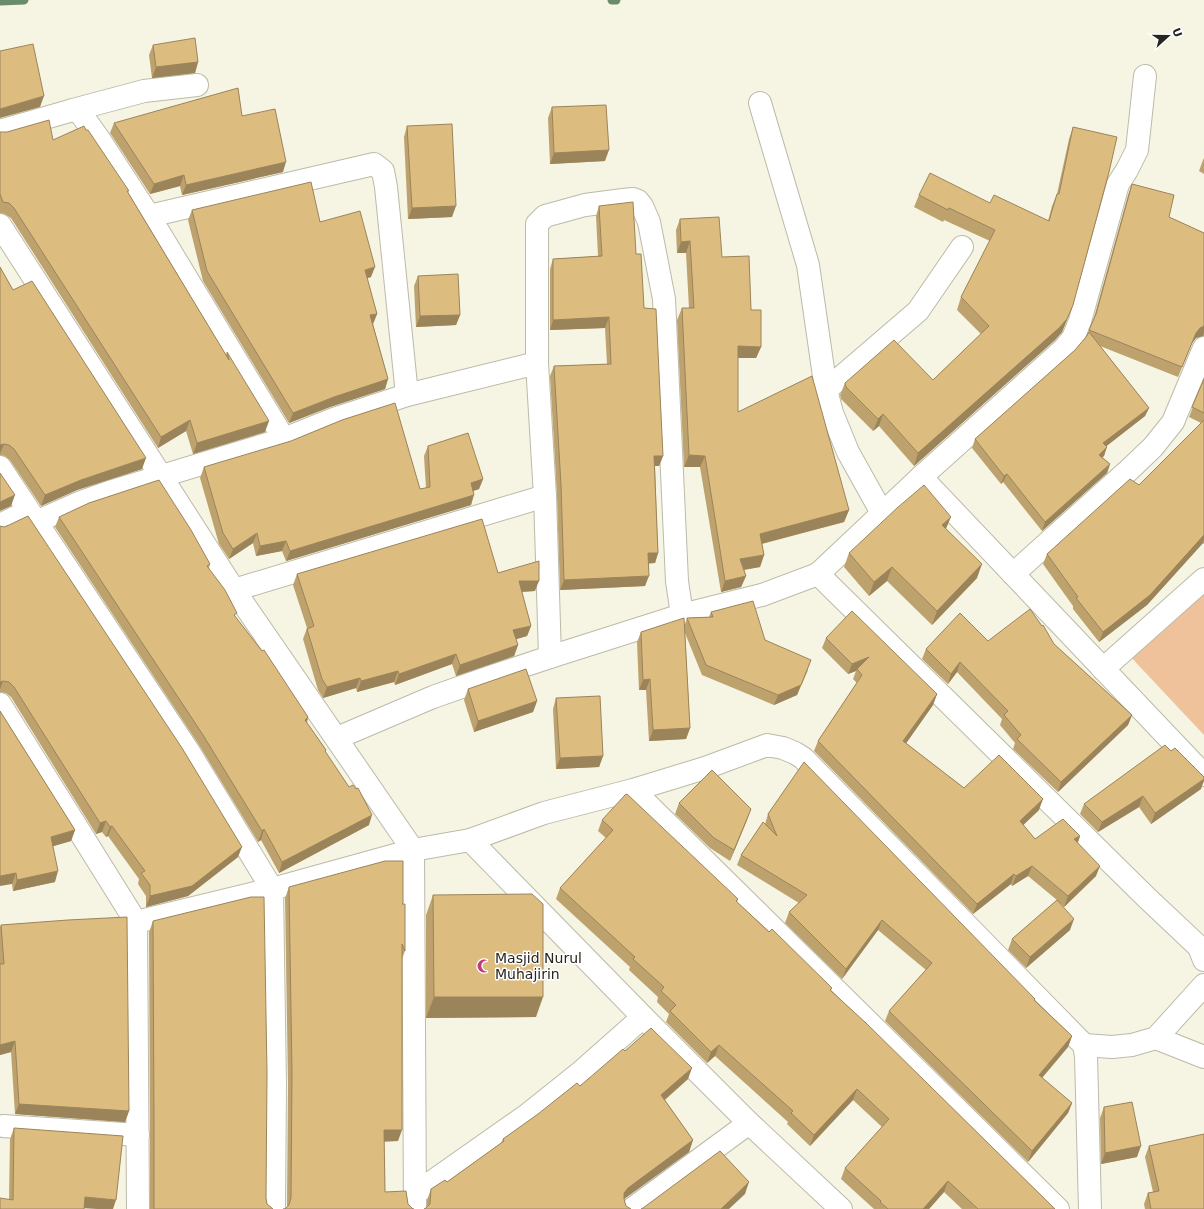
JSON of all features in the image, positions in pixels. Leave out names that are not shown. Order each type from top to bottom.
[{"type":"street","points":[[336,738],[433,697],[490,676],[682,615],[762,595],[818,574],[921,477],[1064,349],[1073,338],[1080,321],[1118,184],[1137,150],[1145,76]]},
{"type":"street","points":[[0,131],[144,91],[197,85]]},
{"type":"street","points":[[760,102],[808,265],[826,390],[832,413],[848,452],[882,513]]},
{"type":"street","points":[[74,110],[81,114],[99,139],[150,216],[284,439]]},
{"type":"street","points":[[150,216],[374,164],[382,171],[386,187],[407,394]]},
{"type":"street","points":[[550,657],[537,363],[537,224],[545,216],[585,205],[633,199],[638,201],[642,206],[649,222],[664,299],[677,581],[682,615]]},
{"type":"street","points":[[0,225],[160,477],[234,590],[413,850],[416,1201]]},
{"type":"street","points":[[826,390],[918,311],[962,247]]},
{"type":"street","points":[[1013,574],[1153,447],[1173,422],[1204,348]]},
{"type":"street","points":[[0,525],[32,517],[284,439],[334,419],[407,394],[537,363]]},
{"type":"street","points":[[0,467],[189,752],[272,890],[276,1084],[274,1209]]},
{"type":"street","points":[[921,477],[1204,775]]},
{"type":"street","points":[[234,590],[544,496]]},
{"type":"street","points":[[818,574],[1146,897],[1199,947],[1204,960]]},
{"type":"street","points":[[1103,669],[1204,579]]},
{"type":"street","points":[[0,704],[136,922],[138,1209]]},
{"type":"street","points":[[136,922],[272,890],[413,850],[470,840],[544,813],[632,790],[705,768],[767,745],[783,748],[803,758],[1084,1045],[1086,1056],[1090,1209]]},
{"type":"street","points":[[632,790],[1058,1209]]},
{"type":"street","points":[[470,840],[643,1017],[833,1207]]},
{"type":"street","points":[[1084,1045],[1112,1048],[1132,1045],[1156,1038],[1204,985]]},
{"type":"street","points":[[416,1201],[582,1071],[643,1017]]},
{"type":"street","points":[[1156,1038],[1204,1057]]},
{"type":"street","points":[[632,1209],[749,1123]]},
{"type":"street","points":[[3,1126],[138,1135]]},
{"type":"shaded area","points":[[1204,578],[1204,735],[1127,653]]},
{"type":"building","points":[[195,38],[198,62],[156,67],[153,45]]},
{"type":"building","points":[[33,44],[44,96],[0,109],[0,51]]},
{"type":"building","points":[[238,88],[242,116],[275,109],[286,162],[186,185],[184,175],[154,184],[114,123]]},
{"type":"building","points":[[606,105],[609,150],[554,153],[552,107]]},
{"type":"building","points":[[49,120],[53,140],[84,126],[86,130],[88,130],[129,191],[127,191],[229,360],[227,352],[269,421],[197,443],[190,420],[161,437],[14,208],[9,203],[3,202],[0,194],[0,132],[7,132]]},
{"type":"building","points":[[452,124],[456,206],[412,208],[407,126]]},
{"type":"building","points":[[1073,127],[1117,137],[1073,305],[1067,319],[1059,328],[918,453],[883,414],[878,419],[846,387],[845,383],[894,340],[933,380],[989,326],[961,297],[995,230],[949,208],[948,210],[919,195],[930,173],[990,203],[994,195],[1049,221],[1057,194],[1059,194]]},
{"type":"building","points":[[311,182],[320,222],[360,211],[375,267],[365,270],[377,314],[370,315],[388,379],[334,397],[293,413],[207,271],[192,210]]},
{"type":"building","points":[[1132,184],[1174,195],[1169,217],[1204,233],[1204,326],[1196,333],[1182,367],[1089,330],[1096,314]]},
{"type":"building","points":[[633,202],[636,254],[641,254],[644,308],[656,309],[663,456],[654,456],[658,553],[648,553],[649,576],[564,580],[561,485],[554,366],[611,364],[609,317],[553,320],[553,259],[602,256],[599,206]]},
{"type":"building","points":[[719,217],[722,257],[749,256],[751,310],[761,310],[761,347],[738,346],[738,412],[812,376],[849,510],[760,534],[764,555],[740,559],[746,576],[725,581],[705,456],[689,455],[682,308],[694,308],[690,241],[681,242],[680,219]]},
{"type":"building","points":[[0,267],[13,290],[32,281],[146,458],[81,480],[45,495],[14,449],[9,445],[0,445]]},
{"type":"building","points":[[458,274],[460,315],[420,316],[418,276]]},
{"type":"building","points":[[1089,332],[1149,408],[1103,443],[1107,447],[1099,455],[1110,464],[1045,522],[1007,474],[1004,476],[975,439],[1075,350]]},
{"type":"building","points":[[1204,379],[1204,413],[1192,407]]},
{"type":"building","points":[[395,403],[420,489],[430,487],[428,446],[468,433],[483,479],[471,483],[474,495],[290,551],[286,541],[260,546],[257,533],[233,549],[223,533],[204,467],[291,441],[342,420]]},
{"type":"building","points":[[1204,420],[1204,535],[1150,595],[1103,632],[1076,598],[1078,597],[1047,554],[1130,479],[1139,485]]},
{"type":"building","points":[[0,473],[15,495],[0,502]]},
{"type":"building","points":[[159,480],[191,530],[210,564],[207,566],[225,590],[237,613],[234,615],[262,651],[264,650],[308,717],[305,720],[326,750],[325,751],[349,787],[353,785],[356,789],[358,788],[372,815],[282,862],[264,829],[262,831],[203,735],[59,517],[89,503]]},
{"type":"building","points":[[924,485],[951,517],[942,525],[982,564],[937,611],[892,567],[874,582],[849,553]]},
{"type":"building","points":[[28,516],[182,748],[242,847],[192,886],[150,896],[150,885],[141,873],[145,871],[112,826],[110,827],[106,821],[100,823],[14,687],[9,682],[0,682],[0,526],[4,527]]},
{"type":"building","points":[[482,519],[498,573],[539,561],[539,581],[519,581],[531,626],[513,630],[518,645],[460,665],[456,654],[399,674],[398,671],[361,681],[360,678],[327,687],[322,679],[307,629],[314,626],[297,574]]},
{"type":"building","points":[[753,601],[765,640],[811,660],[801,685],[778,695],[706,665],[687,618],[713,617],[711,612]]},
{"type":"building","points":[[1030,609],[1042,626],[1043,625],[1054,644],[1132,715],[1061,782],[1017,739],[1021,735],[1004,715],[1008,711],[960,662],[951,674],[926,649],[960,613],[988,641]]},
{"type":"building","points":[[852,611],[937,694],[903,741],[964,788],[999,755],[1043,799],[1020,821],[1035,839],[1063,819],[1080,836],[1074,839],[1100,866],[1068,896],[1032,866],[1016,876],[1014,874],[977,904],[818,741],[862,675],[857,669],[869,657],[852,664],[826,638]]},
{"type":"building","points":[[684,618],[690,728],[653,730],[650,679],[643,680],[641,632]]},
{"type":"building","points":[[526,669],[537,701],[478,721],[468,689]]},
{"type":"building","points":[[600,696],[603,756],[560,758],[556,698]]},
{"type":"building","points":[[0,711],[75,830],[51,837],[58,871],[17,880],[16,873],[0,876]]},
{"type":"building","points":[[1165,745],[1171,751],[1175,748],[1204,777],[1204,779],[1155,813],[1143,796],[1102,822],[1084,804]]},
{"type":"building","points":[[804,762],[1035,999],[1034,1000],[1072,1036],[1039,1075],[1072,1103],[1032,1151],[889,1011],[932,963],[882,920],[846,969],[789,912],[807,895],[741,855],[763,822],[777,836],[768,814]]},
{"type":"building","points":[[712,770],[751,809],[734,850],[714,838],[679,803]]},
{"type":"building","points":[[627,794],[738,899],[736,901],[769,932],[772,929],[832,988],[830,990],[866,1023],[1055,1209],[978,1209],[948,1181],[923,1209],[888,1209],[845,1168],[889,1119],[857,1089],[814,1135],[791,1113],[793,1111],[719,1045],[711,1052],[670,1011],[676,1005],[661,991],[664,987],[633,959],[635,957],[560,888],[613,830],[602,820]]},
{"type":"building","points":[[385,861],[403,861],[402,904],[405,904],[405,951],[402,944],[402,1130],[384,1130],[385,1192],[406,1191],[408,1204],[413,1209],[285,1209],[289,1205],[291,1198],[292,1073],[289,887]]},
{"type":"building","name":"Masjid Nurul Muhajirin","points":[[532,894],[543,904],[543,997],[434,997],[433,895]]},
{"type":"building","points":[[251,897],[264,897],[267,1073],[266,1198],[267,1204],[273,1209],[154,1209],[153,921]]},
{"type":"building","points":[[1057,900],[1074,919],[1030,957],[1012,939]]},
{"type":"building","points":[[127,917],[129,1111],[19,1104],[15,1041],[0,1045],[0,964],[4,964],[1,925]]},
{"type":"building","points":[[651,1028],[692,1068],[661,1095],[693,1140],[628,1188],[624,1193],[624,1199],[626,1206],[631,1209],[424,1209],[430,1204],[431,1189],[445,1180],[447,1182],[504,1141],[503,1139],[577,1083],[580,1086],[623,1049],[625,1051]]},
{"type":"building","points":[[1132,1102],[1141,1146],[1105,1153],[1104,1107]]},
{"type":"building","points":[[14,1128],[123,1136],[116,1200],[85,1197],[84,1209],[0,1209],[0,1198],[13,1200]]},
{"type":"building","points":[[1204,1134],[1204,1209],[1151,1209],[1148,1193],[1159,1191],[1149,1146]]},
{"type":"building","points":[[720,1151],[749,1182],[721,1209],[641,1209],[643,1208]]},
{"type":"waterway","points":[[0,1],[24,0]]},
{"type":"place","name":"Masjid Nurul Muhajirin","points":[[484,966]]}]
